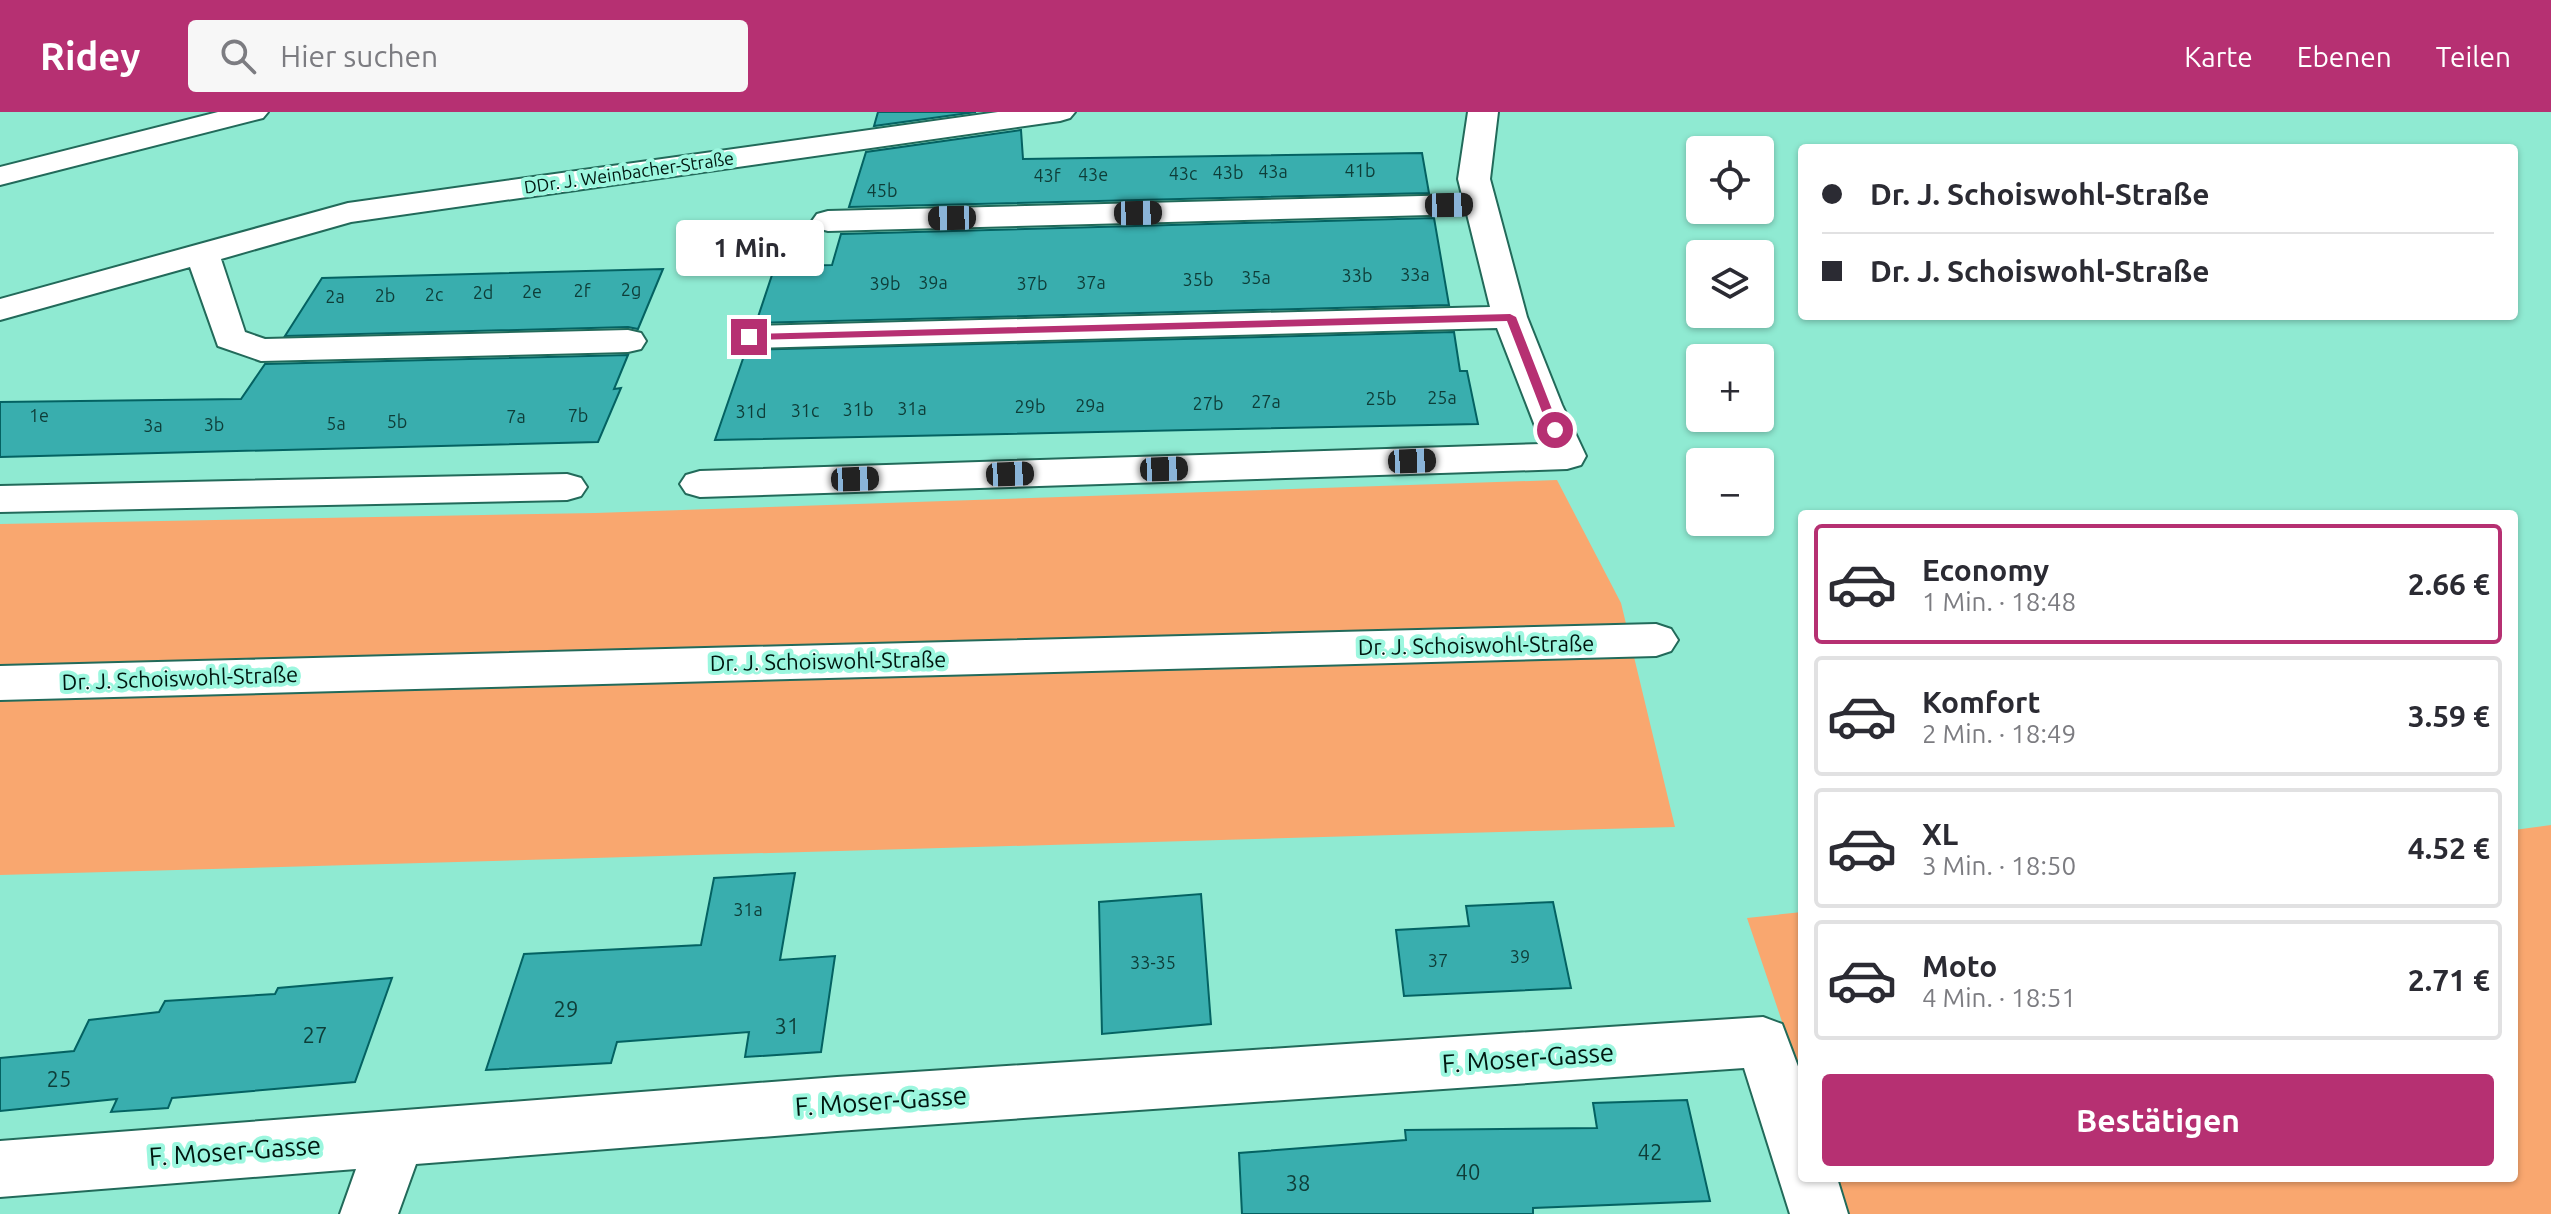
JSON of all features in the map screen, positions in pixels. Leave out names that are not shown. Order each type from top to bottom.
[{"type":"street","points":[[0,176],[253,112]]},
{"type":"street","name":"DDr. J. Weinbacher-Straße","points":[[0,310],[348,213],[1060,112]]},
{"type":"street","points":[[700,484],[1567,456],[1543,405],[1510,317],[1480,204],[1474,179],[1483,112]]},
{"type":"street","points":[[828,221],[1480,204]]},
{"type":"street","points":[[202,252],[230,338],[261,350],[628,341]]},
{"type":"street","points":[[749,337],[1510,317]]},
{"type":"street","points":[[0,499],[567,487]]},
{"type":"street","name":"Dr. J. Schoiswohl-Straße","points":[[0,683],[1656,640]]},
{"type":"street","name":"F. Moser-Gasse","points":[[0,1169],[837,1104],[1763,1042],[1798,1149]]},
{"type":"street","points":[[369,1214],[396,1139]]},
{"type":"street","points":[[1809,1182],[1819,1214]]},
{"type":"shaded area","points":[[1557,480],[1621,603],[1675,827],[0,875],[0,524],[595,513]]},
{"type":"shaded area","points":[[2551,825],[2551,1214],[1847,1214],[1836,1182],[2518,1182],[2518,829]]},
{"type":"shaded area","points":[[1798,912],[1798,1069],[1747,918]]},
{"type":"building","points":[[878,112],[976,112],[874,126]]},
{"type":"building","points":[[1021,130],[1023,159],[1422,153],[1429,193],[849,207],[866,152]]},
{"type":"building","points":[[1434,218],[1449,305],[756,323],[775,266],[832,265],[841,234]]},
{"type":"building","points":[[663,269],[638,329],[285,336],[322,278]]},
{"type":"building","points":[[1454,332],[1460,371],[1467,371],[1478,424],[715,440],[746,350]]},
{"type":"building","points":[[628,355],[614,389],[621,388],[598,442],[0,457],[0,402],[241,399],[265,364]]},
{"type":"building","points":[[795,873],[780,960],[835,956],[821,1052],[745,1057],[749,1032],[617,1042],[611,1063],[486,1070],[524,954],[701,945],[714,878]]},
{"type":"building","points":[[1201,894],[1211,1024],[1102,1034],[1099,902]]},
{"type":"building","points":[[1553,902],[1571,988],[1404,996],[1396,930],[1469,926],[1466,906]]},
{"type":"building","points":[[392,978],[355,1082],[172,1098],[168,1108],[111,1112],[117,1099],[0,1111],[0,1058],[74,1051],[89,1020],[159,1012],[165,1001],[275,994],[278,988]]},
{"type":"building","points":[[1687,1100],[1710,1201],[1533,1208],[1533,1214],[1242,1214],[1239,1153],[1406,1140],[1405,1130],[1597,1128],[1593,1103]]},
{"type":"route","points":[[749,337],[1510,317],[1555,430]]}]
